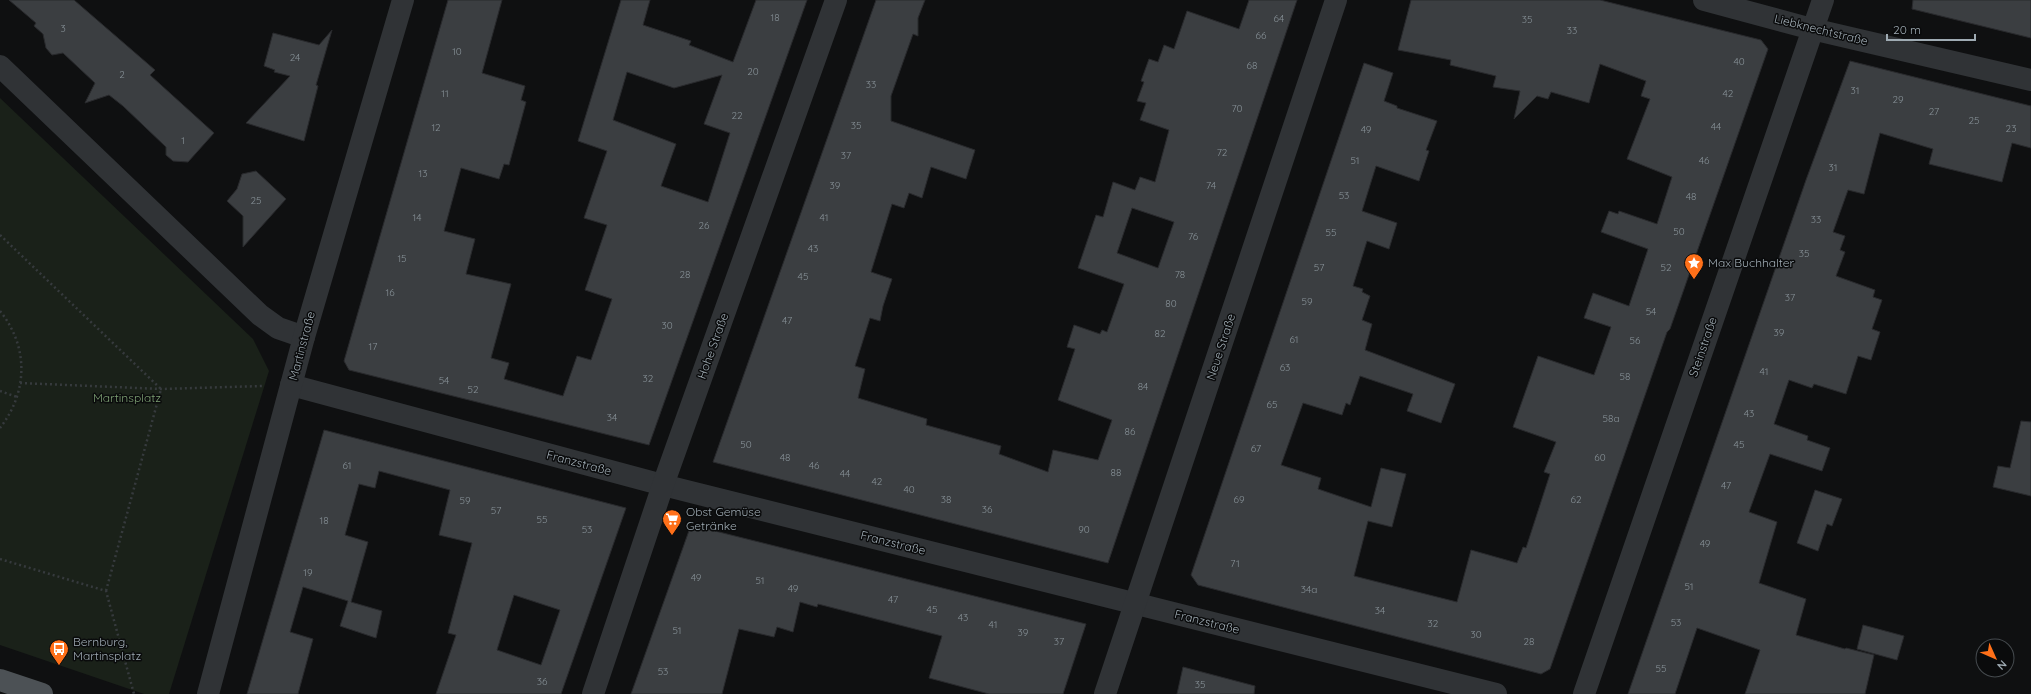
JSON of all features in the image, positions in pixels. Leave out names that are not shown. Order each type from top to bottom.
[{"type":"main road","points":[[0,680],[42,694]]},
{"type":"street","name":"Martinstraße","points":[[208,694],[304,337],[403,0]]},
{"type":"street","name":"Hohe Straße","points":[[593,694],[663,485],[836,0]]},
{"type":"street","name":"Neue Straße","points":[[1105,694],[1336,0]]},
{"type":"street","name":"Liebknechtstraße","points":[[1704,0],[1812,29],[2031,80]]},
{"type":"street","name":"Steinstraße","points":[[1584,694],[1823,0]]},
{"type":"street","points":[[0,66],[260,315],[278,328],[304,337]]},
{"type":"street","name":"Franzstraße","points":[[291,385],[663,485],[1496,694]]},
{"type":"path","points":[[0,235],[161,389]]},
{"type":"path","points":[[0,311],[8,320],[20,350],[22,371],[17,397],[11,414],[0,428]]},
{"type":"path","points":[[20,383],[161,389],[291,385]]},
{"type":"path","points":[[134,694],[106,591],[161,389]]},
{"type":"path","points":[[0,391],[17,397]]},
{"type":"path","points":[[0,559],[106,591]]},
{"type":"green space","name":"Martinsplatz","points":[[0,98],[253,339],[269,371],[169,694],[144,694],[0,645]]},
{"type":"building","points":[[9,0],[74,0],[155,70],[150,75],[214,133],[188,162],[173,161],[166,155],[166,147],[123,106],[109,95],[85,103],[95,83],[63,53],[52,55],[46,48],[43,34],[34,26],[36,23]]},
{"type":"building","points":[[448,0],[502,0],[482,73],[525,86],[521,100],[526,102],[509,165],[504,164],[499,179],[461,168],[444,231],[475,239],[466,274],[511,284],[491,358],[509,363],[504,379],[563,396],[577,356],[591,360],[612,299],[585,290],[607,225],[584,218],[607,151],[578,141],[621,0],[650,0],[643,25],[691,41],[689,45],[733,62],[756,0],[807,0],[649,445],[349,370],[344,361]],"holes":[[[627,72],[674,88],[722,75],[704,124],[730,133],[708,202],[661,186],[676,144],[613,120]]]},
{"type":"building","points":[[876,0],[925,0],[918,18],[918,36],[913,34],[891,96],[891,121],[975,150],[966,179],[931,167],[922,198],[909,193],[904,208],[892,204],[871,272],[892,279],[883,306],[880,321],[870,318],[855,366],[865,369],[858,398],[927,419],[926,425],[1001,446],[999,454],[1048,472],[1053,450],[1098,460],[1112,420],[1058,400],[1075,349],[1067,347],[1074,325],[1100,334],[1102,330],[1107,332],[1124,284],[1078,268],[1096,215],[1103,217],[1113,182],[1135,190],[1140,177],[1155,182],[1169,130],[1140,120],[1146,103],[1137,101],[1144,82],[1141,81],[1149,59],[1158,62],[1164,45],[1174,49],[1187,11],[1239,29],[1249,0],[1297,0],[1108,563],[713,462]],"holes":[[[1132,208],[1174,222],[1158,268],[1117,253]]]},
{"type":"building","points":[[1411,0],[1600,0],[1761,40],[1768,49],[1670,329],[1667,332],[1550,669],[1541,674],[1198,585],[1191,575],[1364,63],[1393,73],[1384,101],[1397,106],[1397,108],[1437,121],[1426,150],[1429,151],[1419,181],[1376,166],[1362,211],[1397,223],[1389,249],[1367,241],[1353,286],[1363,289],[1362,292],[1370,296],[1362,320],[1372,324],[1365,350],[1455,384],[1441,423],[1407,411],[1413,394],[1360,376],[1350,405],[1346,403],[1342,415],[1303,403],[1281,465],[1321,478],[1318,489],[1371,507],[1381,468],[1406,474],[1392,527],[1368,521],[1354,576],[1457,602],[1471,550],[1517,563],[1523,547],[1526,548],[1550,474],[1544,472],[1556,442],[1513,427],[1538,356],[1594,375],[1611,327],[1584,318],[1593,293],[1629,306],[1648,249],[1601,232],[1609,211],[1618,214],[1619,211],[1657,224],[1672,177],[1627,159],[1650,99],[1641,96],[1646,81],[1600,64],[1589,103],[1551,92],[1548,99],[1537,96],[1514,119],[1520,91],[1493,87],[1496,76],[1450,65],[1451,60],[1398,50]]},
{"type":"building","points":[[1913,0],[2031,0],[2031,38],[1912,9]]},
{"type":"building","points":[[332,30],[316,85],[318,86],[304,141],[246,123],[290,76],[274,72],[275,70],[264,66],[273,33],[319,45]]},
{"type":"building","points":[[1850,61],[2031,106],[2031,148],[2012,143],[2002,182],[1929,164],[1933,149],[1880,133],[1864,194],[1848,190],[1833,232],[1845,236],[1840,250],[1845,252],[1836,276],[1875,290],[1873,297],[1882,300],[1872,329],[1880,332],[1871,360],[1858,356],[1846,394],[1814,384],[1812,388],[1789,380],[1774,424],[1808,436],[1807,440],[1830,448],[1822,471],[1770,454],[1749,512],[1777,522],[1759,583],[1806,599],[1796,635],[1845,649],[1874,655],[1865,694],[1745,694],[1760,650],[1697,628],[1675,694],[1628,694],[1806,180]]},
{"type":"building","points":[[256,171],[286,199],[243,247],[243,216],[227,201],[237,189],[242,174]]},
{"type":"building","points":[[2021,421],[2031,422],[2031,496],[1993,487],[1998,466],[2010,468]]},
{"type":"building","points":[[324,430],[626,508],[561,694],[436,694],[456,635],[448,633],[472,543],[439,535],[450,490],[379,471],[375,488],[359,484],[345,535],[368,542],[351,602],[382,611],[376,638],[340,626],[348,601],[303,587],[290,632],[313,639],[298,694],[247,694]],"holes":[[[514,595],[560,610],[541,665],[497,650]]]},
{"type":"building","points":[[1815,490],[1842,499],[1832,526],[1827,524],[1818,551],[1797,543]]},
{"type":"building","points":[[691,525],[1086,624],[1063,694],[989,694],[929,678],[942,636],[818,604],[817,607],[800,602],[793,632],[777,627],[774,637],[739,629],[722,694],[631,694]]},
{"type":"building","points":[[1863,625],[1904,636],[1897,660],[1857,649]]},
{"type":"building","points":[[1183,667],[1255,686],[1254,694],[1177,694]]},
{"type":"place","name":"Max Buchhalter","points":[[1694,280]]},
{"type":"place","name":"Obst Gemüse Getränke","points":[[672,536]]},
{"type":"place","name":"Bernburg, Martinsplatz","points":[[59,666]]}]
